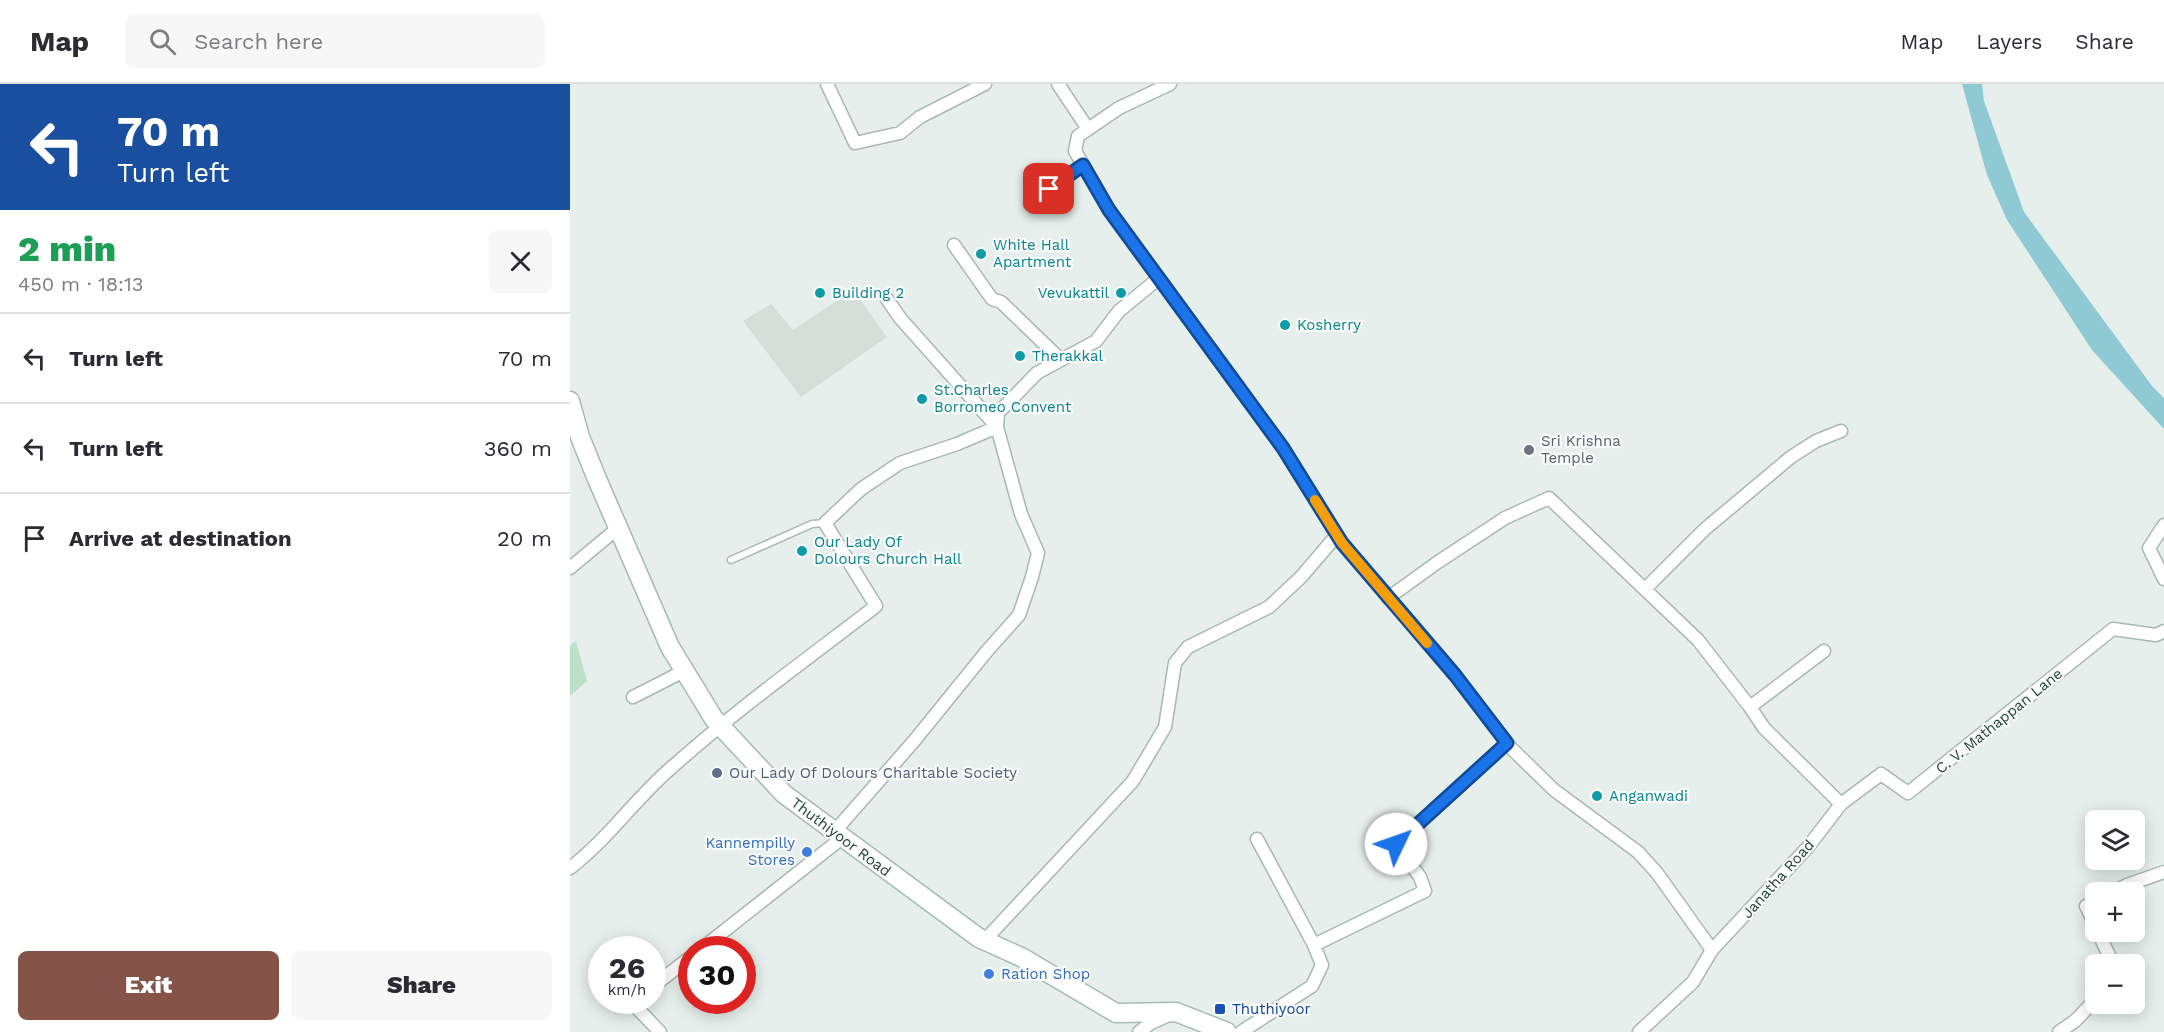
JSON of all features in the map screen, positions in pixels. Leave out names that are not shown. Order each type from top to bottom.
[{"type":"main road","name":"Thuthiyoor Road","points":[[570,401],[580,437],[669,647],[720,725],[784,794],[985,940],[1023,958],[1116,1013],[1176,1012],[1227,1032]]},
{"type":"street","points":[[827,84],[855,143],[900,133],[920,117],[986,84]]},
{"type":"street","points":[[1058,84],[1088,129]]},
{"type":"street","points":[[1170,84],[1119,108],[1078,136],[1075,151],[1109,210],[1283,448],[1337,535],[1388,598],[1455,675],[1507,743],[1554,790],[1638,852],[1657,873],[1712,950]]},
{"type":"street","points":[[1030,204],[1044,185],[1083,165]]},
{"type":"street","points":[[954,245],[992,299],[1000,302],[1061,360]]},
{"type":"street","points":[[717,936],[838,835],[987,651],[1019,615],[1038,553],[1021,514],[997,427],[998,414],[1037,373],[1096,341],[1119,311],[1159,278]]},
{"type":"street","points":[[887,299],[900,318],[997,427]]},
{"type":"street","points":[[570,868],[594,847],[653,784],[720,725],[876,606],[825,523],[861,489],[900,463],[957,444],[997,427]]},
{"type":"street","points":[[1645,589],[1705,529],[1791,457],[1816,441],[1841,431]]},
{"type":"street","points":[[1388,598],[1438,562],[1505,519],[1549,498],[1698,640],[1764,728],[1841,804]]},
{"type":"street","points":[[2164,525],[2149,548],[2164,579]]},
{"type":"street","points":[[570,568],[618,528]]},
{"type":"street","points":[[985,940],[1133,782],[1165,727],[1175,663],[1188,647],[1269,608],[1337,535]]},
{"type":"street","name":"C. V. Mathappan Lane","points":[[1841,804],[1881,774],[1908,793],[2113,629],[2156,635],[2164,631]]},
{"type":"street","points":[[1750,707],[1824,651]]},
{"type":"street","points":[[633,698],[684,671]]},
{"type":"street","points":[[1314,945],[1425,891],[1420,877],[1396,844],[1507,743]]},
{"type":"street","name":"Janatha Road","points":[[1639,1032],[1693,982],[1712,950],[1808,847],[1841,804]]},
{"type":"street","points":[[1241,1032],[1312,986],[1322,965],[1314,945],[1257,839]]},
{"type":"street","points":[[2136,882],[2164,872]]},
{"type":"street","points":[[666,976],[678,967]]},
{"type":"street","points":[[2059,1032],[2085,1011]]},
{"type":"street","points":[[1139,1032],[1151,1023],[1176,1012]]},
{"type":"street","points":[[643,1014],[660,1032]]},
{"type":"lane","points":[[731,560],[812,524],[825,523]]},
{"type":"shaded area","points":[[853,290],[887,337],[801,397],[743,321],[771,304],[793,330]]},
{"type":"green space","points":[[576,641],[587,681],[570,696],[570,646]]},
{"type":"water","points":[[1962,84],[1982,84],[1984,101],[2024,212],[2152,386],[2164,398],[2164,429],[2092,350],[2007,220],[1987,175]]},
{"type":"slow traffic","points":[[1315,500],[1342,543],[1427,643]]},
{"type":"place","name":"White Hall Apartment","points":[[981,254]]},
{"type":"place","name":"Building 2","points":[[820,293]]},
{"type":"place","name":"Vevukattil","points":[[1121,293]]},
{"type":"place","name":"Kosherry","points":[[1285,325]]},
{"type":"place","name":"Therakkal","points":[[1020,356]]},
{"type":"place","name":"St.Charles Borromeo Convent","points":[[922,399]]},
{"type":"place","name":"Sri Krishna Temple","points":[[1529,450]]},
{"type":"place","name":"Our Lady Of Dolours Church Hall","points":[[802,551]]},
{"type":"place","name":"Our Lady Of Dolours Charitable Society","points":[[717,773]]},
{"type":"place","name":"Anganwadi","points":[[1597,796]]},
{"type":"place","name":"Kannempilly Stores","points":[[807,852]]},
{"type":"place","name":"Ration Shop","points":[[989,974]]},
{"type":"place","name":"Thuthiyoor","points":[[1220,1009]]},
{"type":"route","points":[[1049,189],[1083,165],[1109,210],[1283,448],[1342,543],[1455,675],[1507,743],[1396,844]]}]
